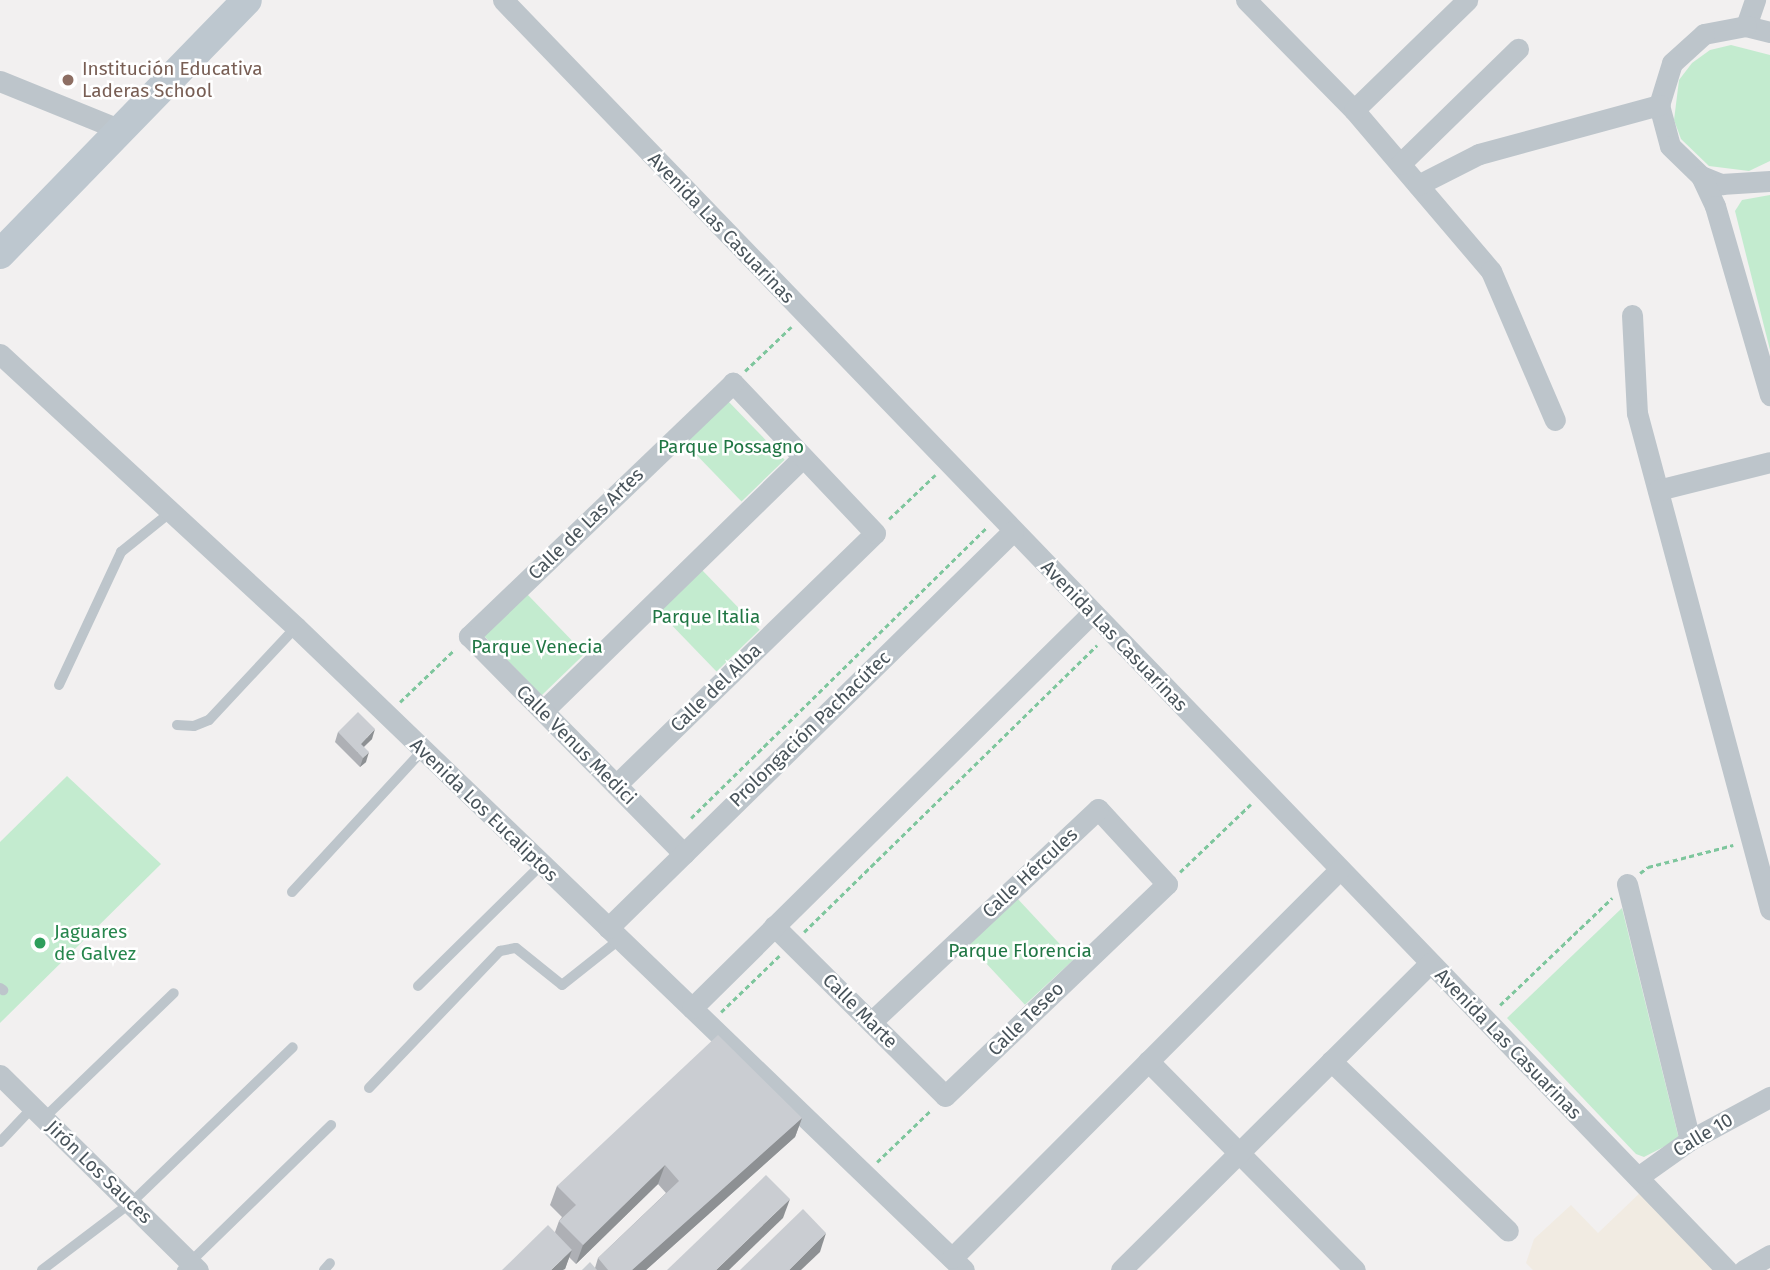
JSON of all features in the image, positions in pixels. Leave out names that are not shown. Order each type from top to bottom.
[{"type":"main road","points":[[0,254],[123,131],[247,0]]},
{"type":"street","name":"Avenida Las Casuarinas","points":[[503,0],[1727,1270]]},
{"type":"street","points":[[1246,0],[1354,110],[1491,271],[1555,420]]},
{"type":"street","points":[[1354,110],[1467,0]]},
{"type":"street","points":[[1755,0],[1763,29],[1725,27],[1686,46],[1672,63],[1659,104],[1670,146],[1701,176],[1715,206],[1770,395]]},
{"type":"street","points":[[1400,164],[1518,49]]},
{"type":"street","points":[[0,80],[123,131]]},
{"type":"street","points":[[1418,185],[1479,154],[1659,104]]},
{"type":"street","points":[[1701,176],[1721,184],[1770,181]]},
{"type":"street","points":[[1632,315],[1637,413],[1770,909]]},
{"type":"street","name":"Avenida Los Eucaliptos","points":[[0,354],[296,627],[387,714],[421,752],[614,933],[958,1264]]},
{"type":"street","points":[[733,383],[875,533]]},
{"type":"street","name":"Calle de Las Artes","points":[[469,636],[733,383]]},
{"type":"street","points":[[543,711],[803,457]]},
{"type":"street","points":[[1658,491],[1770,462]]},
{"type":"street","name":"Prolongación Pachacútec","points":[[614,933],[676,847],[1005,523]]},
{"type":"street","name":"Calle del Alba","points":[[616,785],[875,533]]},
{"type":"street","points":[[692,1008],[1092,613]]},
{"type":"street","name":"Calle Venus Medici","points":[[469,636],[676,847]]},
{"type":"street","name":"Calle Hércules","points":[[871,1023],[1098,809],[1167,884]]},
{"type":"street","points":[[958,1264],[1148,1061],[1340,869]]},
{"type":"street","name":"Calle Teseo","points":[[945,1096],[1167,884]]},
{"type":"street","points":[[1627,884],[1690,1140]]},
{"type":"street","name":"Calle Marte","points":[[774,926],[945,1096]]},
{"type":"street","points":[[1121,1270],[1430,963]]},
{"type":"street","points":[[1148,1061],[1355,1270]]},
{"type":"street","points":[[1331,1061],[1508,1231]]},
{"type":"street","name":"Jirón Los Sauces","points":[[0,1075],[132,1202],[190,1267]]},
{"type":"street","name":"Calle 10","points":[[1638,1177],[1690,1140],[1770,1097]]},
{"type":"street","points":[[1744,1270],[1770,1255]]},
{"type":"lane","points":[[60,685],[121,552],[172,511]]},
{"type":"lane","points":[[177,725],[194,726],[209,720],[296,627]]},
{"type":"lane","points":[[292,892],[421,752]]},
{"type":"lane","points":[[418,986],[540,866]]},
{"type":"lane","points":[[369,1088],[500,951],[516,948],[562,985],[614,933]]},
{"type":"lane","points":[[0,1142],[39,1112],[174,993]]},
{"type":"lane","points":[[42,1270],[132,1202],[293,1047]]},
{"type":"lane","points":[[190,1267],[331,1125]]},
{"type":"path","points":[[733,383],[804,315]]},
{"type":"path","points":[[875,533],[947,463]]},
{"type":"path","points":[[676,847],[1005,523]]},
{"type":"path","points":[[709,1024],[1111,632]]},
{"type":"path","points":[[387,714],[469,636]]},
{"type":"path","points":[[1167,884],[1264,791]]},
{"type":"path","points":[[1485,1019],[1648,867],[1751,840]]},
{"type":"path","points":[[864,1174],[945,1096]]},
{"type":"green space","points":[[1731,45],[1770,55],[1770,161],[1749,171],[1709,166],[1681,139],[1674,120],[1679,80],[1692,63],[1710,50]]},
{"type":"green space","points":[[1770,195],[1770,350],[1735,211],[1742,200]]},
{"type":"green space","name":"Parque Possagno","points":[[727,400],[785,460],[741,501],[684,442]]},
{"type":"green space","name":"Parque Italia","points":[[702,570],[760,630],[716,671],[659,612]]},
{"type":"green space","name":"Parque Venecia","points":[[527,594],[585,654],[541,695],[484,636]]},
{"type":"green space","name":"Jaguares de Galvez","points":[[67,776],[161,864],[0,1023],[0,842]]},
{"type":"green space","name":"Parque Florencia","points":[[1016,897],[1074,959],[1025,1005],[967,943]]},
{"type":"green space","points":[[1622,908],[1679,1139],[1644,1157],[1636,1154],[1507,1018]]},
{"type":"sand","points":[[1644,1189],[1719,1270],[1533,1270],[1526,1263],[1534,1239],[1571,1205],[1598,1233]]},
{"type":"building","points":[[358,712],[375,729],[361,744],[369,752],[363,758],[338,732]]},
{"type":"building","points":[[718,1035],[802,1118],[632,1270],[608,1270],[598,1258],[679,1181],[665,1165],[583,1245],[559,1221],[576,1205],[557,1186]]},
{"type":"building","points":[[766,1175],[790,1199],[716,1270],[667,1270]]},
{"type":"building","points":[[803,1209],[826,1233],[789,1270],[740,1270]]},
{"type":"building","points":[[548,1225],[572,1250],[551,1270],[502,1270]]},
{"type":"building","points":[[590,1262],[597,1270],[582,1270]]},
{"type":"place","name":"Institución Educativa Laderas School","points":[[68,80]]},
{"type":"place","name":"Jaguares de Galvez","points":[[40,943]]}]
